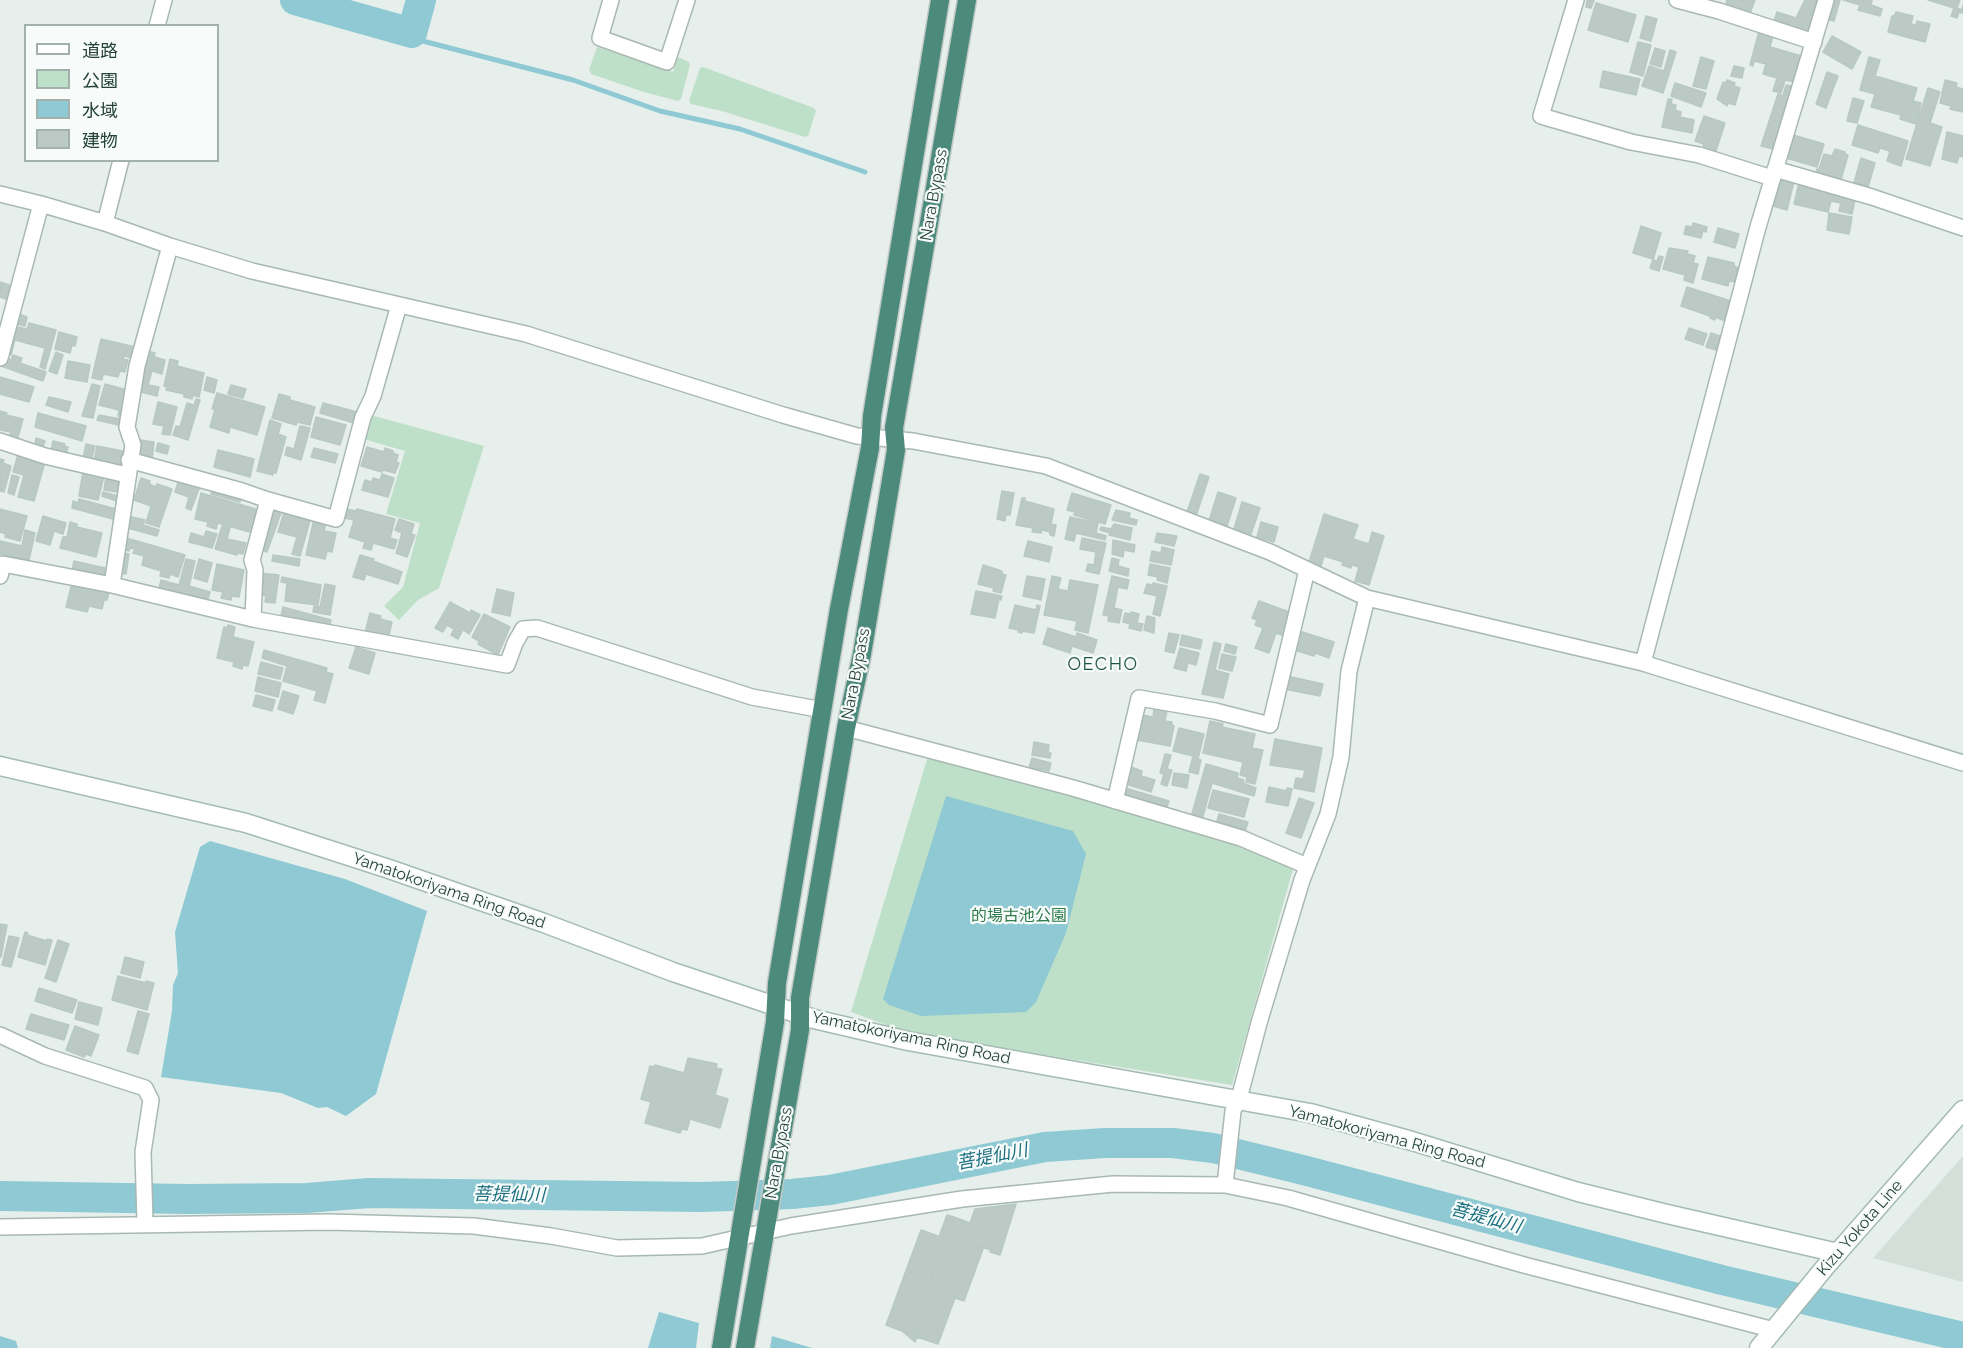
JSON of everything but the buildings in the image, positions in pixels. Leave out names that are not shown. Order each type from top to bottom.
[{"type":"highway","name":"Nara Bypass","points":[[721,1348],[756,1148],[776,1007],[777,983],[840,609],[870,448],[940,0]]},
{"type":"highway","name":"Nara Bypass","points":[[745,1348],[765,1227],[781,1149],[800,1030],[800,998],[846,728],[862,654],[896,450],[894,428],[967,0]]},
{"type":"main road","name":"Yamatokoriyama Ring Road","points":[[0,766],[246,823],[389,869],[800,1014],[908,1041],[1234,1105],[1310,1113],[1412,1141],[1578,1192],[1832,1260]]},
{"type":"main road","name":"Kizu Yokota Line","points":[[1759,1348],[1832,1260],[1963,1110]]},
{"type":"street","points":[[158,24],[164,0]]},
{"type":"street","points":[[611,0],[600,38],[668,62],[687,0]]},
{"type":"street","points":[[1576,0],[1541,116],[1631,142],[1699,155],[1872,197],[1963,228]]},
{"type":"street","points":[[1677,0],[1814,42]]},
{"type":"street","points":[[1643,663],[1774,173],[1826,0]]},
{"type":"street","points":[[105,223],[120,162]]},
{"type":"street","points":[[0,194],[105,223],[252,271],[526,334],[857,436],[913,441],[1046,466],[1270,552],[1367,598],[1643,663],[1963,762]]},
{"type":"street","points":[[0,358],[41,204]]},
{"type":"street","points":[[112,585],[133,445],[127,427],[137,366],[170,246]]},
{"type":"street","points":[[0,441],[45,456],[128,468],[243,491],[336,519],[363,417],[373,396],[399,305]]},
{"type":"street","points":[[253,619],[255,570],[252,560],[268,500]]},
{"type":"street","points":[[1,568],[112,585],[253,619],[507,665],[514,643],[523,629],[537,628],[752,697],[823,710]]},
{"type":"street","points":[[1115,801],[1139,698],[1215,711],[1270,725],[1307,570]]},
{"type":"street","points":[[1225,1180],[1234,1105],[1241,1091],[1262,1012],[1307,866],[1328,814],[1341,757],[1349,672],[1367,598]]},
{"type":"street","points":[[846,728],[1115,801],[1241,838],[1307,866]]},
{"type":"street","points":[[0,1035],[45,1056],[145,1088],[151,1100],[143,1152],[145,1220]]},
{"type":"street","points":[[0,1227],[51,1227],[145,1220],[329,1221],[474,1226],[551,1236],[617,1248],[702,1246],[740,1232],[765,1227],[997,1196],[1113,1184],[1225,1180],[1524,1265],[1776,1327]]},
{"type":"shaded area","points":[[1963,1156],[1963,1282],[1873,1258]]},
{"type":"green space","points":[[597,47],[673,72],[678,57],[689,62],[681,99],[678,101],[644,92],[591,74],[589,70]]},
{"type":"green space","points":[[703,67],[814,108],[816,111],[808,136],[691,104],[689,101],[700,68]]},
{"type":"green space","points":[[367,414],[484,446],[439,588],[418,600],[399,620],[384,606],[403,587],[420,523],[386,514],[405,451],[360,438]]},
{"type":"green space","name":"的場古池公園","points":[[928,756],[978,768],[1241,843],[1293,869],[1232,1085],[908,1033],[851,1012]]},
{"type":"water","points":[[946,796],[1073,831],[1086,854],[1066,933],[1036,1002],[1026,1012],[921,1016],[889,1005],[883,999]]},
{"type":"water","points":[[210,841],[345,879],[427,911],[376,1094],[346,1116],[327,1107],[318,1108],[281,1093],[161,1077],[172,1011],[173,985],[178,973],[175,932],[200,847]]},
{"type":"water","points":[[659,1312],[699,1323],[696,1348],[648,1348]]},
{"type":"water","points":[[0,1336],[16,1341],[18,1348],[0,1348]]},
{"type":"water","points":[[772,1336],[812,1348],[770,1348]]},
{"type":"waterway","points":[[295,0],[412,33],[421,0]]},
{"type":"waterway","points":[[412,33],[419,40],[573,80],[660,111],[740,129],[865,172]]},
{"type":"waterway","name":"菩提仙川","points":[[0,1196],[188,1199],[307,1198],[369,1193],[702,1197],[792,1194],[830,1190],[1045,1147],[1105,1143],[1173,1143],[1213,1148],[1303,1170],[1722,1280],[1963,1337]]},
{"type":"district","name":"OECHO","points":[[1103,665]]}]
